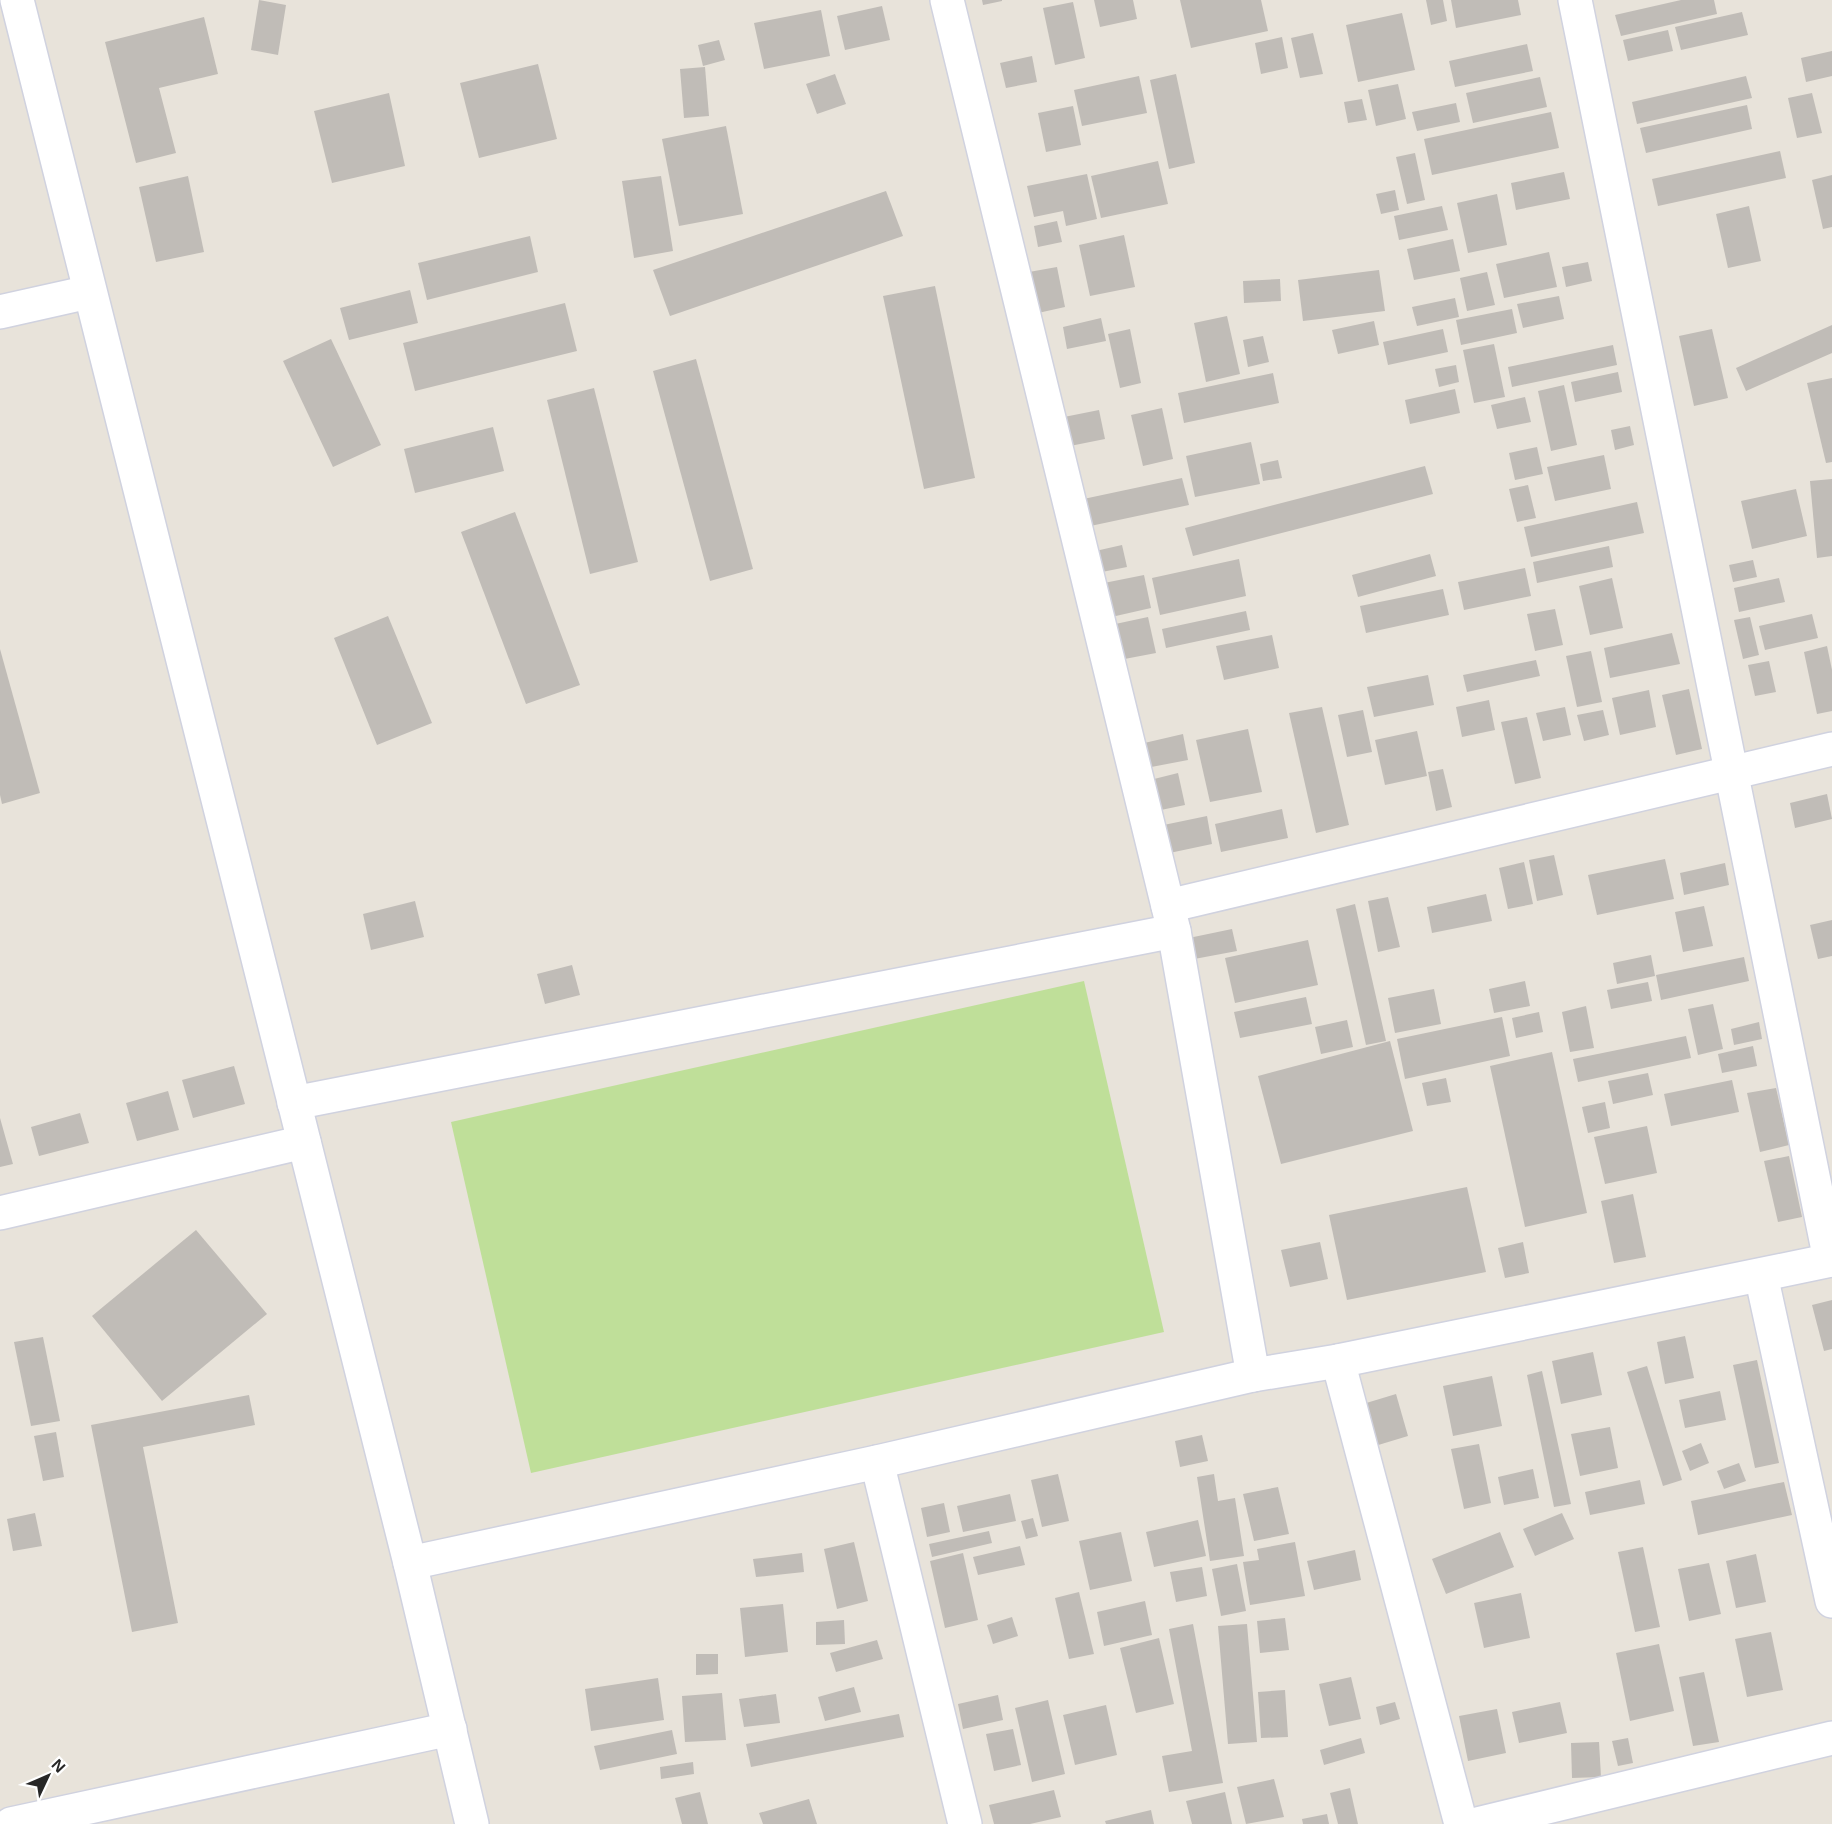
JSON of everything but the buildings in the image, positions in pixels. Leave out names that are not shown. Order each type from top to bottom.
[{"type":"street","points":[[17,0],[410,1563],[472,1824]]},
{"type":"street","points":[[947,0],[1171,919],[1253,1375]]},
{"type":"street","points":[[410,1563],[877,1462],[1253,1375],[1338,1361],[1831,1260],[1575,0]]},
{"type":"street","points":[[0,312],[89,292]]},
{"type":"street","points":[[294,1103],[1171,919],[1732,772],[1832,749]]},
{"type":"street","points":[[0,1212],[304,1142]]},
{"type":"street","points":[[1761,1275],[1832,1601]]},
{"type":"street","points":[[1338,1361],[1461,1824]]},
{"type":"street","points":[[877,1462],[965,1824]]},
{"type":"street","points":[[11,1824],[450,1730]]},
{"type":"street","points":[[1477,1824],[1832,1738]]},
{"type":"green space","points":[[1084,981],[1164,1332],[531,1473],[451,1122]]}]
